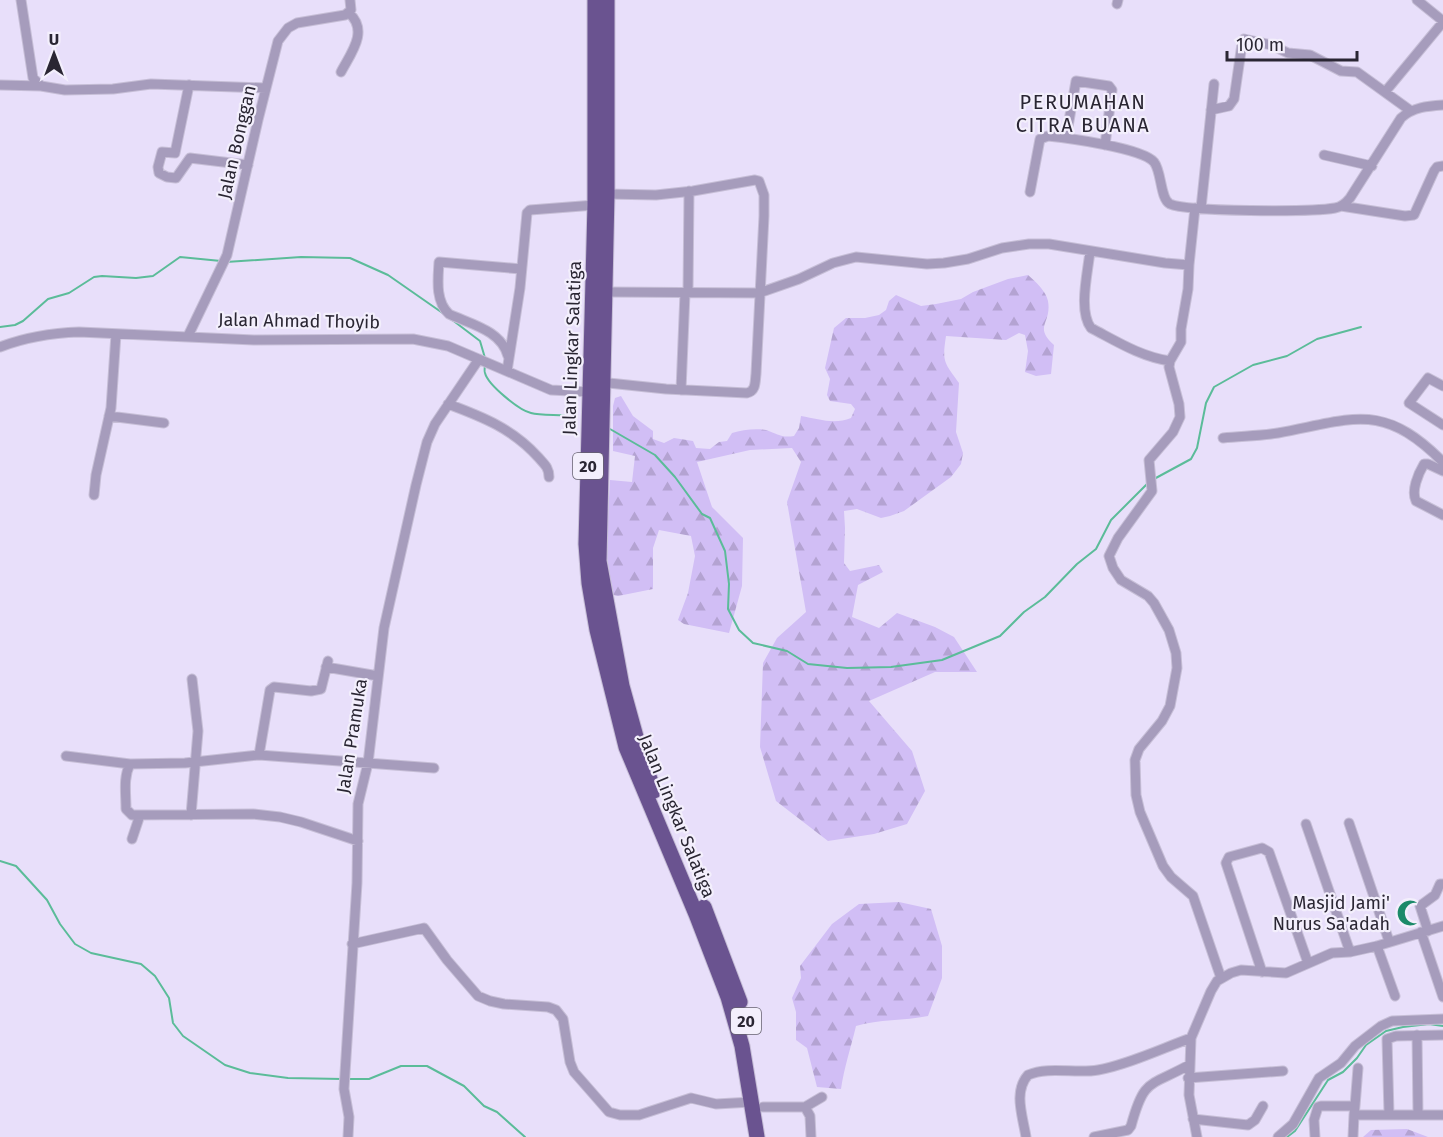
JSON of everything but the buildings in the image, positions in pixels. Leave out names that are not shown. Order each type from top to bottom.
[{"type":"highway","name":"Jalan Lingkar Salatiga","points":[[595,0],[593,509],[604,599],[642,776],[706,911],[734,983],[750,1035],[758,1104],[757,1137]]},
{"type":"highway","name":"Jalan Lingkar Salatiga","points":[[595,385],[606,292],[607,0]]},
{"type":"highway","name":"Jalan Lingkar Salatiga","points":[[758,1104],[767,1137]]},
{"type":"street","points":[[21,0],[33,78],[41,86]]},
{"type":"street","points":[[341,72],[358,40],[359,33],[357,22],[349,13],[350,0]]},
{"type":"street","points":[[1385,92],[1443,21],[1417,0]]},
{"type":"street","name":"Jalan Bonggan","points":[[189,336],[227,255],[278,41],[288,28],[306,21],[349,13]]},
{"type":"street","points":[[1211,110],[1229,106],[1234,99],[1244,39],[1271,45],[1288,53],[1310,55],[1341,71],[1357,72],[1411,111]]},
{"type":"street","points":[[1066,138],[1076,81],[1109,86],[1112,90],[1105,145]]},
{"type":"street","points":[[0,85],[41,86],[64,90],[113,89],[151,84],[266,88]]},
{"type":"street","points":[[1214,84],[1189,265],[1181,342],[1170,361],[1170,373],[1179,404],[1180,417],[1168,440],[1150,458],[1151,493],[1127,524],[1109,554],[1113,568],[1121,580],[1148,596],[1154,603],[1169,630],[1176,653],[1177,668],[1170,706],[1162,721],[1139,749],[1135,760],[1137,802],[1166,872],[1193,896],[1221,978]]},
{"type":"street","points":[[175,153],[189,85]]},
{"type":"street","points":[[1341,206],[1350,198],[1398,123],[1411,111],[1443,105]]},
{"type":"street","points":[[1030,192],[1041,140],[1048,136],[1105,145],[1153,160],[1161,178],[1166,201],[1198,208],[1291,210],[1341,206],[1405,216],[1414,215],[1434,171],[1437,167],[1443,166]]},
{"type":"street","points":[[190,158],[176,178],[161,176],[158,170],[162,152],[248,165]]},
{"type":"street","points":[[1324,155],[1371,166]]},
{"type":"street","points":[[607,194],[656,195],[758,180],[764,195],[759,292]]},
{"type":"street","points":[[681,390],[689,191]]},
{"type":"street","points":[[507,371],[526,216],[530,210],[595,205]]},
{"type":"street","points":[[606,292],[759,292],[799,279],[833,263],[856,257],[927,264],[968,259],[1002,248],[1029,244],[1049,244],[1189,265]]},
{"type":"street","points":[[1090,251],[1084,311],[1088,324],[1091,328],[1131,349],[1152,358],[1170,361]]},
{"type":"street","points":[[508,357],[504,345],[493,334],[449,314],[444,309],[439,291],[439,262],[521,269]]},
{"type":"street","name":"Jalan Ahmad Thoyib","points":[[0,347],[26,338],[57,333],[254,340],[413,339],[448,346],[551,390],[595,385],[747,393],[753,389],[756,374],[759,292]]},
{"type":"street","points":[[94,495],[109,416],[116,334]]},
{"type":"street","name":"Jalan Pramuka","points":[[348,1137],[345,1089],[358,804],[368,763],[384,628],[427,442],[448,404],[483,360]]},
{"type":"street","points":[[1443,386],[1428,378],[1409,403],[1443,425]]},
{"type":"street","points":[[448,404],[504,428],[530,447],[549,469],[549,477]]},
{"type":"street","points":[[109,416],[164,423]]},
{"type":"street","points":[[1223,438],[1274,434],[1327,423],[1374,419],[1408,432],[1429,447],[1443,462]]},
{"type":"street","points":[[1443,471],[1424,464],[1413,495],[1416,501],[1443,515]]},
{"type":"street","points":[[259,755],[270,690],[274,687],[317,691],[323,686],[327,664],[378,676]]},
{"type":"street","points":[[191,815],[198,731],[192,680]]},
{"type":"street","points":[[66,756],[130,764],[196,762],[259,755],[434,768]]},
{"type":"street","points":[[130,764],[125,781],[126,809],[132,815],[252,814],[280,817],[358,841]]},
{"type":"street","points":[[132,839],[140,815]]},
{"type":"street","points":[[1349,823],[1389,941]]},
{"type":"street","points":[[1306,824],[1350,952]]},
{"type":"street","points":[[1262,972],[1226,863],[1229,857],[1262,848],[1269,852],[1308,963]]},
{"type":"street","points":[[1443,884],[1440,884],[1435,895],[1420,906],[1424,931],[1443,997]]},
{"type":"street","points":[[1197,1137],[1188,1078],[1191,1038],[1211,990],[1221,978],[1241,970],[1286,973],[1332,953],[1377,946],[1443,926]]},
{"type":"street","points":[[352,944],[423,928],[478,996],[504,1004],[548,1007],[556,1010],[563,1019],[570,1062],[574,1072],[609,1112],[620,1115],[639,1115],[691,1098],[716,1104],[806,1107],[822,1097]]},
{"type":"street","points":[[1377,946],[1395,996]]},
{"type":"street","points":[[1278,1137],[1293,1124],[1319,1078],[1341,1063],[1355,1046],[1381,1026],[1392,1021],[1443,1018]]},
{"type":"street","points":[[1417,1035],[1418,1115]]},
{"type":"street","points":[[1389,1114],[1386,1040],[1389,1037],[1443,1035]]},
{"type":"street","points":[[1026,1137],[1020,1105],[1022,1088],[1028,1075],[1040,1072],[1096,1070],[1113,1067],[1191,1038]]},
{"type":"street","points":[[1094,1137],[1128,1130],[1140,1095],[1144,1090],[1158,1079],[1189,1065]]},
{"type":"street","points":[[1353,1137],[1358,1068]]},
{"type":"street","points":[[1188,1078],[1283,1071]]},
{"type":"street","points":[[1193,1119],[1248,1125],[1255,1120],[1263,1106]]},
{"type":"street","points":[[1315,1137],[1314,1113],[1321,1106],[1389,1114],[1443,1115]]},
{"type":"street","points":[[806,1107],[810,1116],[811,1137]]},
{"type":"green space","points":[[1028,275],[1043,290],[1048,301],[1049,309],[1044,329],[1048,339],[1054,345],[1051,374],[1036,376],[1025,372],[1028,351],[1025,335],[1019,333],[1006,340],[946,336],[945,361],[959,383],[956,432],[963,453],[961,464],[951,477],[904,511],[881,518],[857,509],[844,511],[844,563],[850,571],[879,565],[883,572],[858,585],[852,617],[879,628],[897,613],[935,627],[954,637],[977,672],[935,672],[869,701],[912,751],[925,791],[907,824],[874,834],[828,841],[776,801],[760,747],[763,663],[777,638],[806,612],[787,502],[801,462],[792,448],[750,450],[697,462],[712,507],[743,538],[742,586],[729,633],[684,624],[678,620],[688,593],[695,556],[691,536],[659,530],[653,548],[653,589],[613,595],[606,553],[610,480],[632,482],[635,456],[613,451],[615,398],[621,396],[633,416],[653,431],[653,439],[664,443],[674,438],[693,441],[696,448],[710,449],[719,442],[727,441],[732,433],[753,429],[766,430],[783,436],[794,436],[799,428],[801,416],[839,421],[851,418],[855,409],[851,404],[830,401],[827,395],[830,379],[825,368],[834,328],[846,318],[879,315],[886,310],[889,301],[896,295],[921,306],[936,304],[961,299],[1008,279]]},
{"type":"green space","points":[[899,902],[931,909],[942,946],[942,978],[928,1016],[856,1026],[841,1089],[817,1087],[807,1048],[796,1040],[796,1012],[792,998],[801,978],[800,966],[832,924],[859,904]]},
{"type":"green space","points":[[1407,1129],[1428,1137],[1363,1137],[1371,1130]]},
{"type":"waterway","points":[[0,327],[15,325],[23,321],[48,299],[69,293],[94,277],[153,276],[180,257],[221,261]]},
{"type":"waterway","points":[[226,262],[301,257],[350,258],[388,275],[444,314]]},
{"type":"waterway","points":[[451,319],[480,341],[485,358]]},
{"type":"waterway","points":[[1154,479],[1191,459],[1197,448],[1206,403],[1214,387],[1253,365],[1287,356],[1317,339],[1361,327]]},
{"type":"waterway","points":[[485,364],[487,378],[519,407],[535,414],[573,416]]},
{"type":"waterway","points":[[610,429],[655,455],[675,477],[702,514],[710,518],[725,551],[729,584],[728,609],[739,630],[753,643],[787,651],[808,664],[847,668],[891,667],[942,660],[1000,636],[1096,549],[1111,520],[1147,484]]},
{"type":"waterway","points":[[0,861],[16,866],[47,900],[60,924],[75,944],[91,953],[141,964],[155,976],[169,998],[173,1023],[183,1036],[225,1065],[250,1073],[288,1078],[342,1079]]},
{"type":"waterway","points":[[1287,1137],[1295,1131],[1328,1080],[1343,1072],[1366,1045],[1386,1031],[1429,1024],[1443,1026]]},
{"type":"waterway","points":[[348,1079],[369,1079],[401,1066],[427,1066],[464,1086],[484,1106],[497,1112],[525,1137]]},
{"type":"place","name":"Masjid Jami' Nurus Sa'adah","points":[[1410,913]]},
{"type":"district","name":"PERUMAHAN CITRA BUANA","points":[[1083,114]]}]
